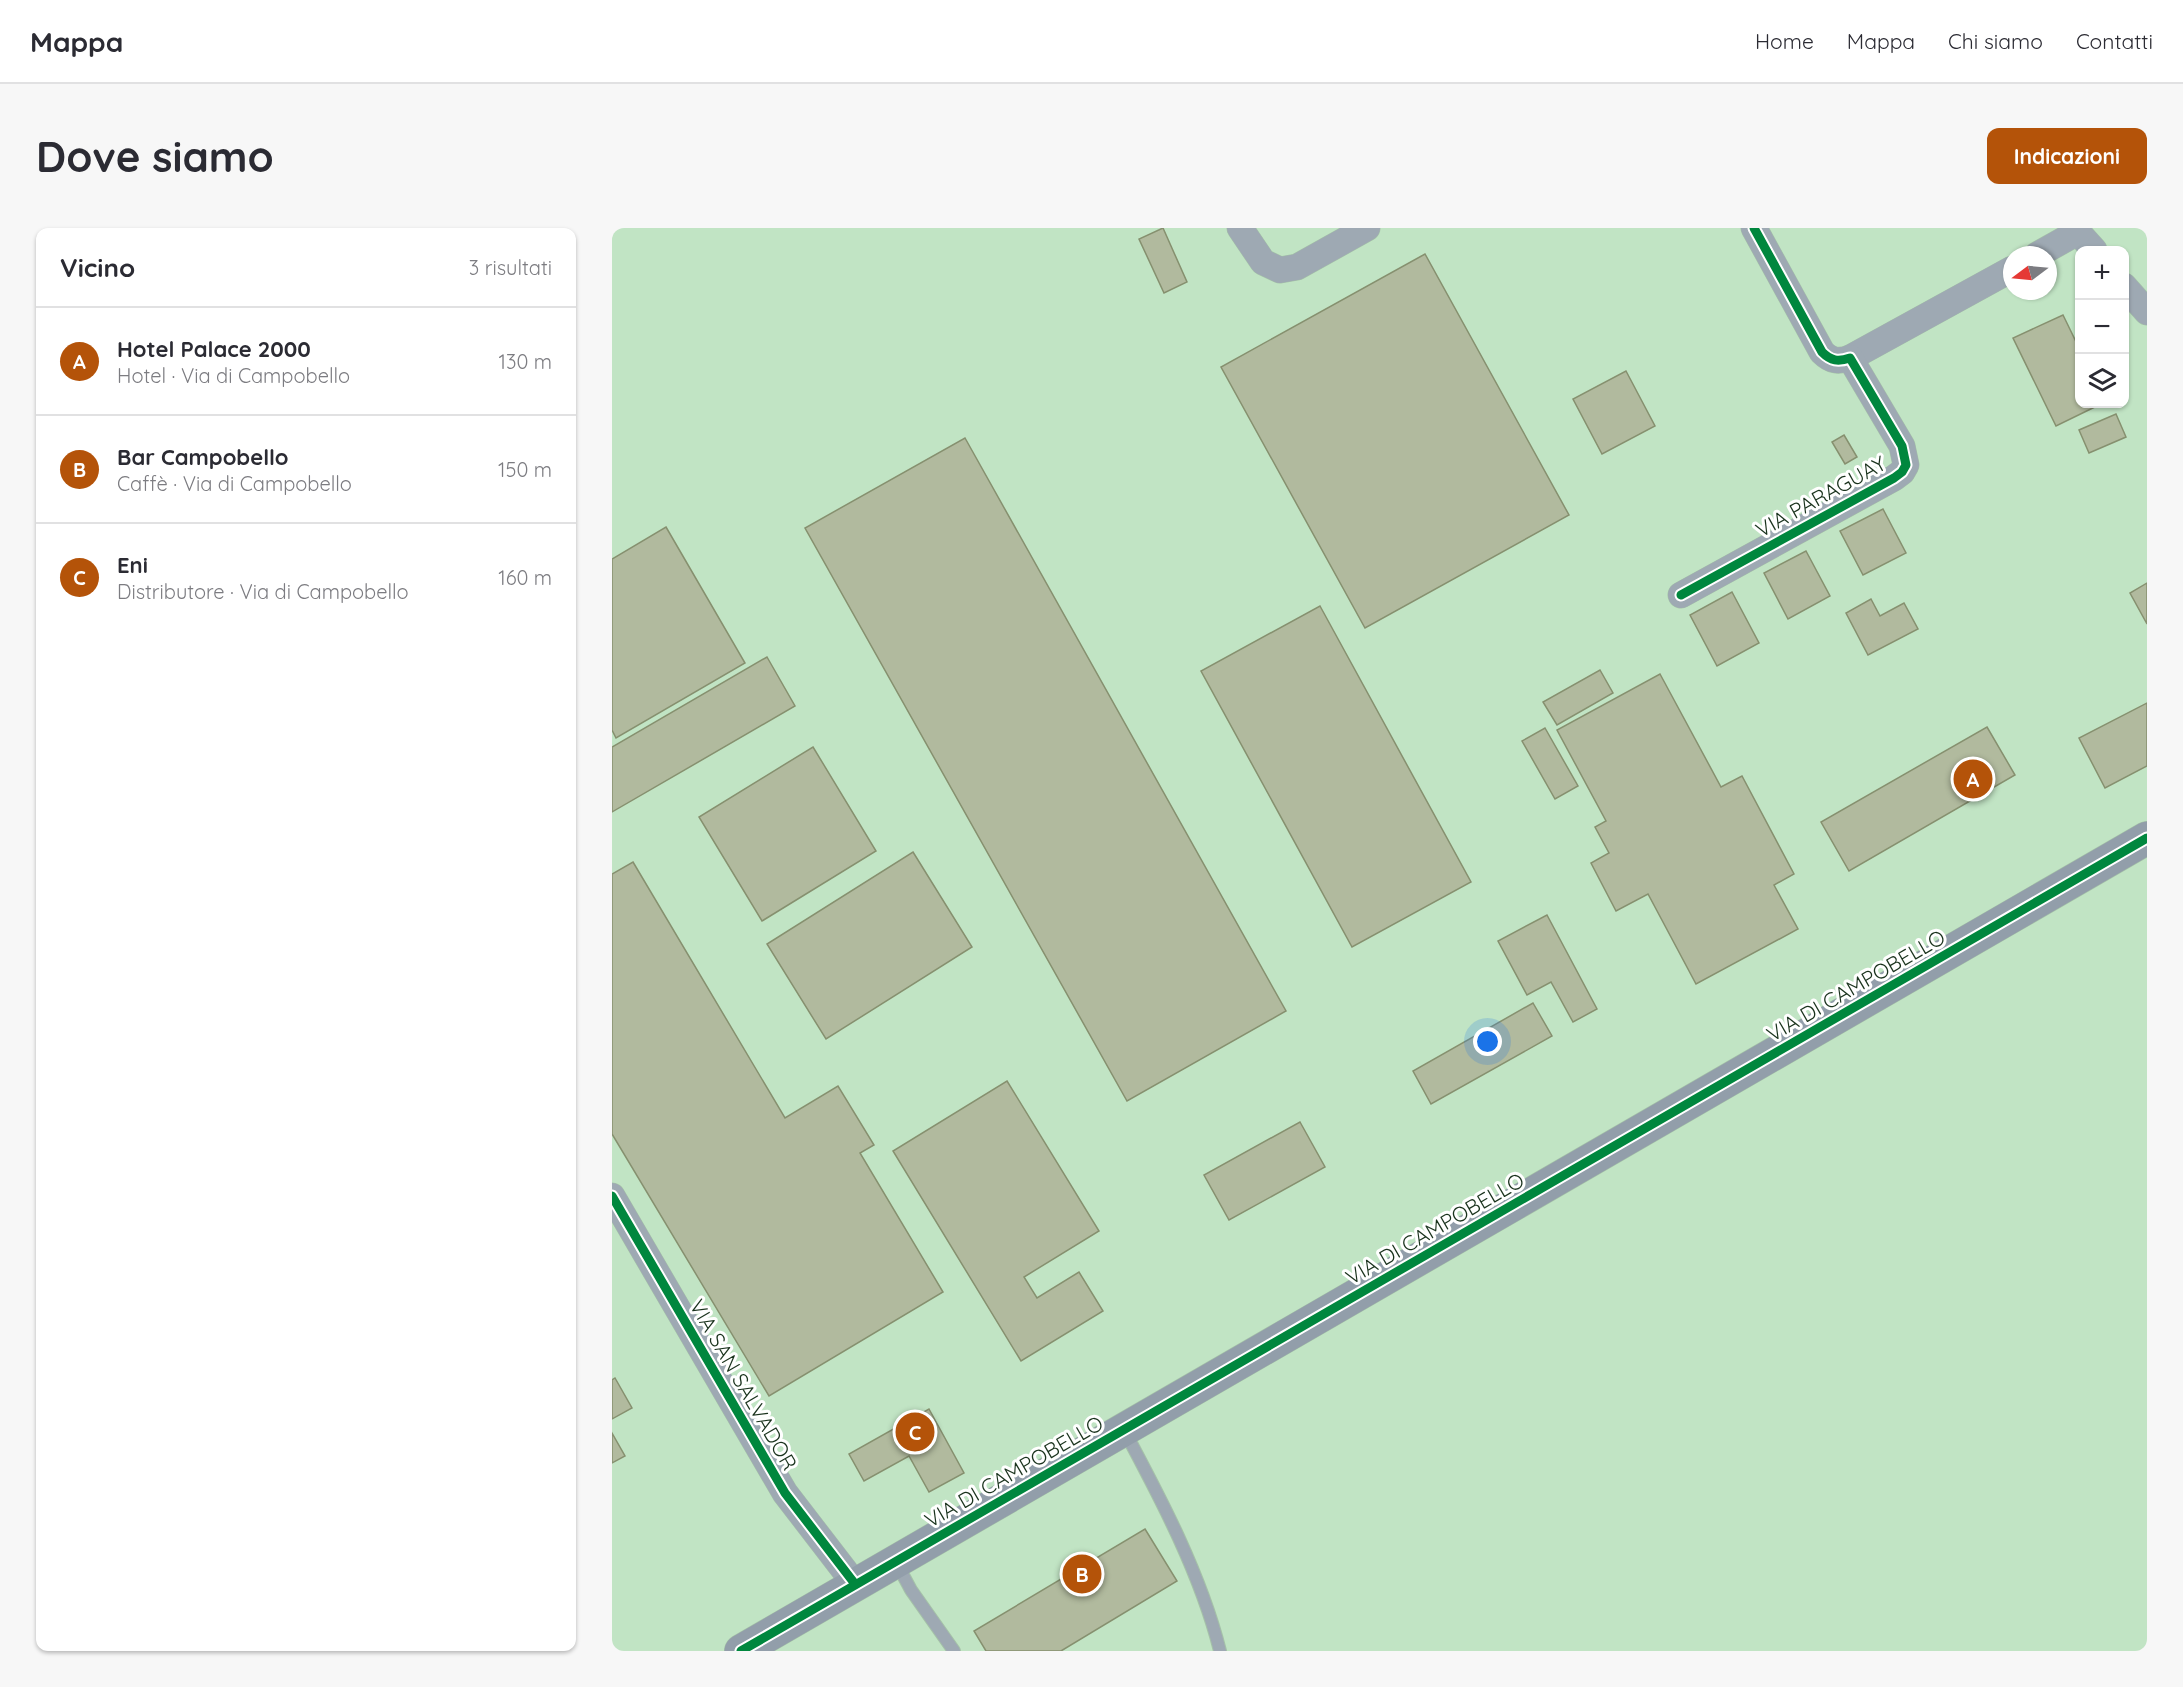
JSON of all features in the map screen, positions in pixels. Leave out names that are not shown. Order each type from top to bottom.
[{"type":"street","points":[[1240,228],[1263,262],[1280,270],[1298,267],[1367,228]]},
{"type":"street","points":[[1754,228],[1822,352],[1835,361],[1850,358],[2003,274]]},
{"type":"street","points":[[2057,247],[2082,237]]},
{"type":"street","points":[[2129,292],[2147,312]]},
{"type":"street","name":"VIA PARAGUAY","points":[[1681,595],[1894,478],[1905,469],[1906,461],[1902,446],[1850,358]]},
{"type":"street","name":"VIA DI CAMPOBELLO","points":[[741,1651],[2147,838]]},
{"type":"street","name":"VIA SAN SALVADOR","points":[[612,1196],[785,1493],[855,1584]]},
{"type":"lane","points":[[1124,1429],[1163,1504],[1212,1620],[1220,1651]]},
{"type":"lane","points":[[896,1561],[911,1590],[954,1651]]},
{"type":"building","points":[[1163,228],[1187,282],[1164,293],[1139,239]]},
{"type":"building","points":[[1425,254],[1569,515],[1365,628],[1221,367]]},
{"type":"building","points":[[2063,315],[2075,340],[2075,408],[2093,408],[2056,426],[2013,338]]},
{"type":"building","points":[[1626,371],[1655,426],[1602,454],[1573,399]]},
{"type":"building","points":[[2116,414],[2126,437],[2089,453],[2079,430]]},
{"type":"building","points":[[1844,435],[1857,457],[1845,464],[1832,442]]},
{"type":"building","points":[[965,438],[1286,1011],[1127,1101],[805,528]]},
{"type":"building","points":[[1883,509],[1906,553],[1863,575],[1840,531]]},
{"type":"building","points":[[666,527],[745,663],[616,738],[612,730],[612,559]]},
{"type":"building","points":[[1806,551],[1830,596],[1788,619],[1764,573]]},
{"type":"building","points":[[2147,583],[2147,624],[2130,593]]},
{"type":"building","points":[[1732,592],[1759,643],[1717,666],[1690,615]]},
{"type":"building","points":[[1871,599],[1880,616],[1904,603],[1918,629],[1868,655],[1846,613]]},
{"type":"building","points":[[1320,606],[1471,882],[1352,947],[1201,671]]},
{"type":"building","points":[[767,657],[795,706],[612,812],[612,747]]},
{"type":"building","points":[[1600,670],[1613,693],[1557,725],[1543,702]]},
{"type":"building","points":[[1660,674],[1721,787],[1742,776],[1794,874],[1774,885],[1798,929],[1696,984],[1648,894],[1616,911],[1591,863],[1609,853],[1595,827],[1606,821],[1557,730]]},
{"type":"building","points":[[2147,703],[2147,766],[2105,788],[2079,738]]},
{"type":"building","points":[[1987,727],[2015,775],[1849,871],[1821,822]]},
{"type":"building","points":[[1545,728],[1578,786],[1555,799],[1522,741]]},
{"type":"building","points":[[813,747],[876,851],[762,921],[699,817]]},
{"type":"building","points":[[913,852],[972,947],[826,1039],[767,944]]},
{"type":"building","points":[[633,862],[785,1118],[838,1086],[874,1145],[860,1153],[943,1292],[769,1396],[612,1134],[612,874]]},
{"type":"building","points":[[1547,915],[1597,1009],[1573,1022],[1551,982],[1527,995],[1498,941]]},
{"type":"building","points":[[1533,1003],[1552,1036],[1431,1104],[1413,1071]]},
{"type":"building","points":[[1007,1081],[1099,1231],[1024,1277],[1037,1298],[1079,1272],[1103,1311],[1021,1361],[893,1151]]},
{"type":"building","points":[[1300,1122],[1325,1167],[1229,1220],[1204,1175]]},
{"type":"building","points":[[615,1378],[632,1408],[612,1419],[612,1380]]},
{"type":"building","points":[[929,1409],[964,1473],[929,1492],[909,1456],[864,1481],[849,1454]]},
{"type":"building","points":[[612,1433],[625,1456],[612,1463]]},
{"type":"building","points":[[1145,1529],[1177,1581],[1061,1651],[986,1651],[974,1631]]},
{"type":"cycle path","points":[[1681,595],[1894,478],[1902,472],[1906,465],[1902,446],[1850,358],[1835,360],[1822,352],[1754,228]]},
{"type":"cycle path","points":[[741,1651],[2147,838]]},
{"type":"cycle path","points":[[612,1196],[785,1493],[855,1584]]},
{"type":"place","name":"Hotel Palace 2000","points":[[1973,779]]},
{"type":"place","name":"Eni","points":[[915,1432]]},
{"type":"place","name":"Bar Campobello","points":[[1082,1574]]}]
